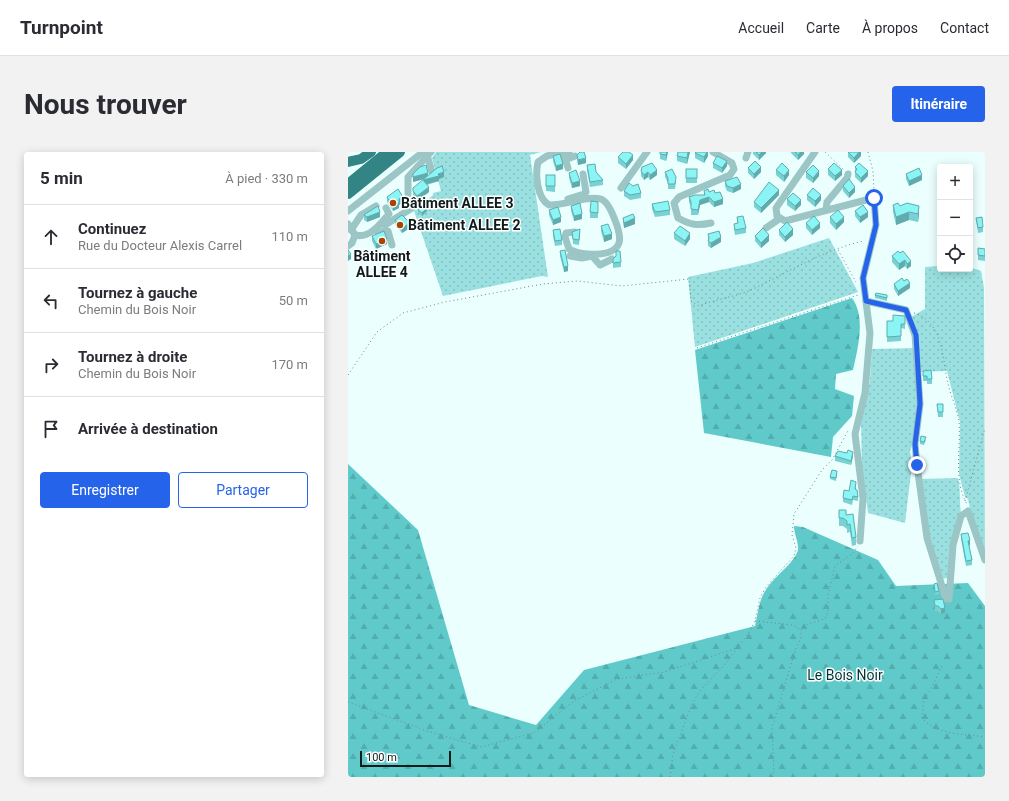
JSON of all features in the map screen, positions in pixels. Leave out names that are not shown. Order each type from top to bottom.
[{"type":"highway","points":[[348,162],[361,159],[371,152]]},
{"type":"highway","points":[[348,184],[387,152]]},
{"type":"highway","points":[[348,194],[400,152]]},
{"type":"street","points":[[568,168],[563,152],[547,156],[538,162],[542,180],[540,196],[544,202],[549,205],[598,199],[607,204],[620,236],[619,244],[613,250],[582,258],[570,256]]},
{"type":"street","points":[[621,188],[647,152]]},
{"type":"street","points":[[712,223],[699,226],[691,225],[678,218],[674,203],[679,196],[730,175],[733,172],[734,169],[732,163],[713,152]]},
{"type":"street","points":[[779,219],[775,212],[776,208],[815,152]]},
{"type":"street","points":[[426,156],[432,172]]},
{"type":"street","points":[[408,194],[408,177],[426,156]]},
{"type":"street","points":[[348,211],[426,156]]},
{"type":"street","points":[[565,204],[570,198],[586,192],[582,174]]},
{"type":"street","points":[[826,210],[827,202],[847,178],[848,174]]},
{"type":"street","points":[[766,228],[779,219],[785,220],[874,198],[876,225],[863,278],[870,333],[865,393],[855,434],[863,498],[860,541]]},
{"type":"street","points":[[350,244],[352,230],[361,215],[376,206]]},
{"type":"street","points":[[377,231],[389,214],[386,208]]},
{"type":"street","points":[[384,223],[412,208]]},
{"type":"street","points":[[352,230],[360,236],[377,231],[388,231],[392,245]]},
{"type":"street","points":[[574,232],[565,235],[567,246],[571,251],[592,256],[600,265],[612,259]]},
{"type":"street","points":[[866,301],[906,310],[916,335],[920,404],[915,444],[927,538],[946,599],[949,599],[953,546],[961,516],[968,511],[985,560]]},
{"type":"path","points":[[825,152],[848,174]]},
{"type":"path","points":[[868,152],[873,171],[874,198]]},
{"type":"path","points":[[348,375],[377,332],[403,313],[445,302],[543,284],[577,281],[622,286],[689,279],[691,301],[699,306],[712,300],[734,297],[781,274],[853,243],[873,239]]},
{"type":"path","points":[[697,348],[864,293],[838,250]]},
{"type":"path","points":[[906,310],[927,319],[936,331],[940,341],[948,384],[958,422],[958,473],[968,511]]},
{"type":"path","points":[[670,777],[673,754],[692,704],[699,692],[750,631],[755,621],[760,598],[766,587],[794,556],[796,551],[792,535],[794,514],[822,470],[832,460],[850,428],[858,420]]},
{"type":"path","points":[[965,501],[985,428]]},
{"type":"path","points":[[772,777],[774,772],[772,728],[796,648],[801,639],[801,630],[808,624],[825,619],[828,612],[828,595],[835,566],[852,554],[860,541]]},
{"type":"path","points":[[755,621],[793,625],[801,630]]},
{"type":"path","points":[[348,702],[427,731],[481,747],[534,733],[574,701],[618,679],[664,672],[737,648]]},
{"type":"path","points":[[942,666],[933,686],[924,700],[922,718],[929,726],[966,735],[985,737]]},
{"type":"green space","points":[[852,298],[859,314],[859,343],[853,370],[836,374],[835,389],[854,396],[852,416],[833,437],[831,457],[704,433],[695,350]]},
{"type":"green space","name":"Le Bois Noir","points":[[348,464],[418,530],[469,705],[536,725],[584,670],[755,626],[759,606],[764,592],[789,564],[798,550],[794,526],[803,527],[878,560],[896,586],[968,583],[985,606],[985,777],[348,777]]},
{"type":"shaded area","points":[[436,152],[541,152],[530,155],[548,277],[542,276],[443,296],[414,211],[433,195],[433,193],[441,191],[432,158]]},
{"type":"shaded area","points":[[829,238],[858,292],[695,347],[688,277],[753,263]]},
{"type":"shaded area","points":[[937,266],[937,272],[973,272],[973,268],[981,271],[984,288],[985,555],[972,519],[968,499],[965,497],[959,474],[960,422],[947,371],[919,372],[911,317],[925,309],[925,267]]},
{"type":"shaded area","points":[[915,348],[918,409],[913,443],[910,451],[912,465],[905,523],[868,513],[862,468],[861,420],[870,381],[872,349]]},
{"type":"shaded area","points":[[958,478],[961,513],[948,578],[941,579],[928,538],[920,479]]},
{"type":"building","points":[[580,152],[584,152],[586,158],[578,160],[577,155]]},
{"type":"building","points":[[623,152],[629,152],[633,155],[626,164],[618,157]]},
{"type":"building","points":[[660,152],[667,152],[666,155],[660,154]]},
{"type":"building","points":[[678,152],[688,152],[687,158],[677,156]]},
{"type":"building","points":[[707,152],[704,157],[695,153]]},
{"type":"building","points":[[848,152],[859,152],[854,158]]},
{"type":"building","points":[[560,154],[563,164],[556,166],[553,156]]},
{"type":"building","points":[[717,156],[727,161],[722,168],[713,163]]},
{"type":"building","points":[[755,161],[761,167],[754,174],[748,168]]},
{"type":"building","points":[[652,163],[657,170],[650,175],[648,172],[644,175],[641,171],[642,167]]},
{"type":"building","points":[[782,163],[789,170],[784,176],[776,170]]},
{"type":"building","points":[[834,163],[842,170],[835,176],[828,169]]},
{"type":"building","points":[[859,163],[868,171],[861,178],[855,172],[857,169],[855,167]]},
{"type":"building","points":[[595,164],[596,172],[603,180],[590,182],[587,165]]},
{"type":"building","points":[[426,165],[428,173],[413,177],[413,174],[420,167]]},
{"type":"building","points":[[813,165],[819,171],[813,178],[806,172]]},
{"type":"building","points":[[442,166],[444,172],[438,174],[439,176],[423,180],[429,187],[417,196],[413,191],[413,188],[437,168]]},
{"type":"building","points":[[919,168],[922,175],[909,181],[906,174]]},
{"type":"building","points":[[672,169],[676,177],[675,184],[668,184],[668,178],[665,172]]},
{"type":"building","points":[[686,169],[697,169],[697,178],[686,178]]},
{"type":"building","points":[[576,170],[580,181],[572,183],[569,173]]},
{"type":"building","points":[[546,175],[555,175],[555,186],[546,186]]},
{"type":"building","points":[[737,177],[741,184],[733,188],[727,186],[725,181]]},
{"type":"building","points":[[849,179],[855,187],[849,193],[843,186]]},
{"type":"building","points":[[769,182],[779,190],[761,208],[754,202]]},
{"type":"building","points":[[629,183],[633,186],[638,184],[641,193],[630,195],[624,191]]},
{"type":"building","points":[[813,188],[821,195],[815,201],[807,195]]},
{"type":"building","points":[[398,189],[403,197],[399,199],[399,203],[393,206],[387,197]]},
{"type":"building","points":[[708,189],[709,192],[714,190],[715,193],[720,192],[723,199],[714,202],[709,197],[700,200],[698,210],[691,209],[689,197],[695,195],[705,195],[704,191]]},
{"type":"building","points":[[793,193],[801,200],[795,206],[787,199]]},
{"type":"building","points":[[591,201],[598,202],[598,213],[590,212]]},
{"type":"building","points":[[668,201],[670,210],[655,212],[652,204]]},
{"type":"building","points":[[580,203],[582,214],[574,216],[571,206]]},
{"type":"building","points":[[898,203],[900,206],[907,203],[919,206],[918,214],[909,212],[896,217],[893,205]]},
{"type":"building","points":[[424,205],[427,208],[422,213],[418,210]]},
{"type":"building","points":[[863,205],[868,212],[860,217],[855,211]]},
{"type":"building","points":[[378,206],[380,212],[367,217],[364,215],[365,214]]},
{"type":"building","points":[[558,207],[561,217],[553,220],[549,210]]},
{"type":"building","points":[[838,210],[844,217],[836,224],[830,217]]},
{"type":"building","points":[[633,214],[635,218],[624,223],[623,218]]},
{"type":"building","points":[[402,215],[410,223],[402,228],[395,220]]},
{"type":"building","points":[[743,216],[746,228],[735,230],[734,224],[738,223],[737,217]]},
{"type":"building","points":[[814,216],[820,223],[812,230],[806,223]]},
{"type":"building","points":[[982,217],[983,227],[978,228],[976,218]]},
{"type":"building","points":[[787,222],[793,229],[785,237],[779,230]]},
{"type":"building","points":[[608,224],[612,234],[604,236],[601,226]]},
{"type":"building","points":[[680,226],[690,233],[685,241],[674,233]]},
{"type":"building","points":[[763,228],[769,235],[761,243],[755,236]]},
{"type":"building","points":[[560,229],[562,240],[555,241],[553,230]]},
{"type":"building","points":[[580,229],[579,240],[573,239],[572,232]]},
{"type":"building","points":[[384,231],[387,239],[376,244],[372,236]]},
{"type":"building","points":[[719,231],[721,237],[711,243],[708,241],[708,234]]},
{"type":"building","points":[[978,248],[985,249],[985,256],[978,255]]},
{"type":"building","points":[[565,250],[568,266],[564,267],[560,251]]},
{"type":"building","points":[[616,251],[620,251],[621,262],[613,263],[613,259],[616,256]]},
{"type":"building","points":[[898,251],[900,253],[903,251],[911,261],[907,264],[905,260],[899,264],[892,256]]},
{"type":"building","points":[[902,278],[904,281],[907,279],[910,283],[898,291],[894,284]]},
{"type":"building","points":[[876,293],[887,295],[887,298],[875,295]]},
{"type":"building","points":[[893,315],[905,316],[905,324],[901,324],[901,336],[887,337],[887,321],[893,321]]},
{"type":"building","points":[[931,370],[932,379],[927,379],[927,376],[923,376],[923,371]]},
{"type":"building","points":[[937,404],[943,404],[943,412],[938,412]]},
{"type":"building","points":[[921,436],[926,437],[924,442],[920,441]]},
{"type":"building","points":[[848,450],[853,452],[851,461],[835,456],[838,451],[847,453]]},
{"type":"building","points":[[832,470],[837,471],[836,478],[830,477]]},
{"type":"building","points":[[851,480],[856,482],[855,489],[857,490],[858,497],[853,496],[852,500],[843,498],[844,490],[849,491]]},
{"type":"building","points":[[839,510],[846,510],[846,515],[853,514],[856,537],[852,538],[850,524],[847,525],[847,521],[843,518],[839,518]]},
{"type":"building","points":[[968,533],[972,560],[966,561],[961,534]]},
{"type":"building","points":[[937,583],[939,591],[935,592],[934,584]]},
{"type":"building","points":[[943,599],[945,608],[941,609],[938,606],[935,606],[934,600]]},
{"type":"place","name":"Bâtiment ALLEE 3","points":[[393,203]]},
{"type":"place","name":"Bâtiment ALLEE 2","points":[[400,225]]},
{"type":"place","name":"Bâtiment ALLEE 4","points":[[382,241]]},
{"type":"route","points":[[874,198],[876,207],[876,225],[865,265],[863,278],[864,293],[866,301],[906,310],[916,335],[920,404],[915,444],[917,465]]}]
